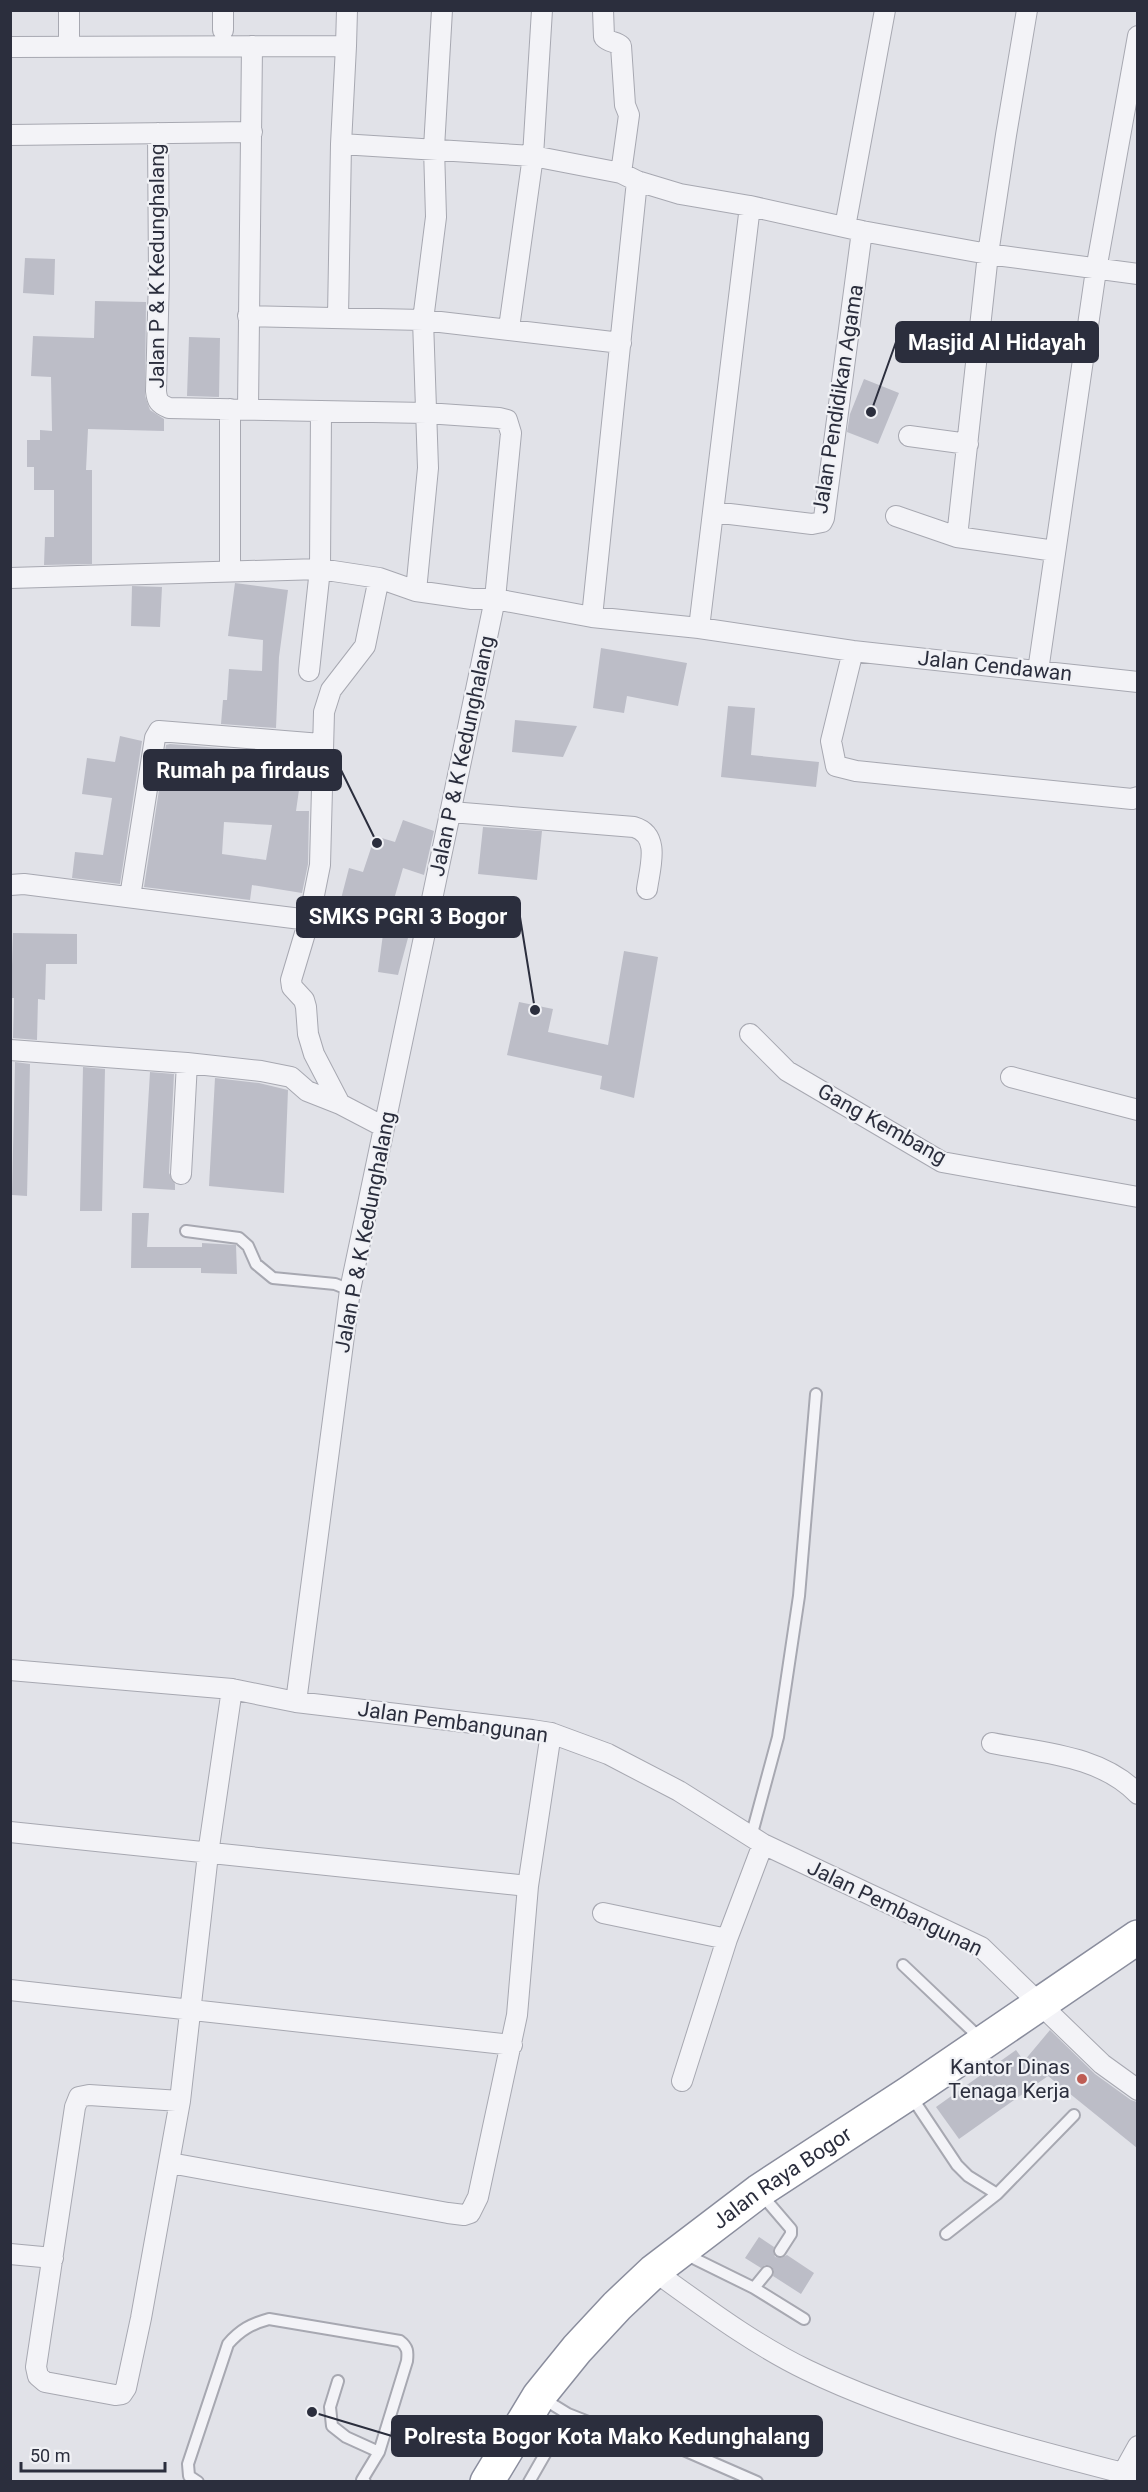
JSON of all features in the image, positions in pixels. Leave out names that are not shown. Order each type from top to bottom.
[{"type":"highway","name":"Jalan Raya Bogor","points":[[487,2481],[539,2396],[577,2349],[654,2271],[759,2191],[1040,2005],[1137,1937]]},
{"type":"street","points":[[69,10],[69,36]]},
{"type":"street","points":[[222,10],[223,30]]},
{"type":"street","points":[[338,316],[341,144],[347,10]]},
{"type":"street","points":[[416,591],[428,468],[423,320],[436,217],[434,148],[442,10]]},
{"type":"street","points":[[509,328],[533,156],[542,10]]},
{"type":"street","points":[[592,617],[621,343],[629,177],[629,115],[625,105],[621,46],[604,37],[603,10]]},
{"type":"street","points":[[854,229],[885,10]]},
{"type":"street","points":[[957,537],[988,254],[1027,10]]},
{"type":"street","points":[[1038,671],[1096,270],[1137,36]]},
{"type":"street","points":[[230,570],[239,409],[248,316],[252,46]]},
{"type":"street","points":[[10,47],[346,46]]},
{"type":"street","points":[[10,135],[252,132]]},
{"type":"street","name":"Jalan P & K Kedunghalang","points":[[158,133],[157,400],[169,408],[426,413],[499,418],[507,420],[511,433],[495,600],[350,1290],[296,1702]]},
{"type":"street","points":[[341,144],[434,148],[533,156],[629,177],[680,194],[750,206],[854,229],[988,254],[1137,274]]},
{"type":"street","points":[[699,628],[750,206]]},
{"type":"street","name":"Jalan Pendidikan Agama","points":[[713,512],[813,524],[822,522],[854,229]]},
{"type":"street","points":[[248,316],[338,316],[423,320],[509,328],[621,343]]},
{"type":"street","points":[[309,671],[320,569],[321,411]]},
{"type":"street","points":[[909,436],[968,444]]},
{"type":"street","points":[[896,516],[957,537],[1055,551]]},
{"type":"street","name":"Jalan Cendawan","points":[[10,578],[320,569],[379,578],[416,591],[472,600],[495,600],[592,617],[699,628],[853,651],[1137,682]]},
{"type":"street","points":[[340,1104],[314,1054],[308,1034],[306,1007],[291,984],[309,920],[320,865],[321,744],[327,698],[365,646],[379,578]]},
{"type":"street","points":[[853,651],[831,741],[836,766],[867,772],[1132,799],[1137,797]]},
{"type":"street","points":[[130,897],[155,738],[159,731],[321,744]]},
{"type":"street","points":[[451,812],[634,827],[644,830],[652,844],[647,890]]},
{"type":"street","points":[[10,885],[24,884],[309,920]]},
{"type":"street","name":"Gang Kembang","points":[[750,1034],[787,1071],[942,1162],[1137,1197]]},
{"type":"street","points":[[10,1050],[187,1063],[291,1077],[307,1091],[340,1104],[384,1127]]},
{"type":"street","points":[[181,1174],[187,1063]]},
{"type":"street","points":[[1011,1077],[1137,1110]]},
{"type":"street","name":"Jalan Pembangunan","points":[[10,1671],[232,1689],[296,1702],[551,1734],[619,1760],[679,1791],[757,1840],[981,1947],[1040,2005],[1074,2034],[1102,2064],[1137,2090]]},
{"type":"street","points":[[180,2101],[89,2095],[79,2097],[75,2108],[36,2367],[38,2376],[45,2382],[115,2395],[122,2394],[126,2388],[180,2101],[208,1854],[232,1689]]},
{"type":"street","points":[[170,2163],[464,2215],[470,2213],[478,2197],[512,2045],[517,2015],[528,1886],[551,1734]]},
{"type":"street","points":[[992,1743],[1085,1761],[1101,1767],[1126,1783],[1137,1794]]},
{"type":"street","points":[[10,1832],[528,1886]]},
{"type":"street","points":[[682,2081],[757,1840]]},
{"type":"street","points":[[603,1913],[727,1938]]},
{"type":"street","points":[[10,1990],[512,2045]]},
{"type":"street","points":[[10,2254],[53,2258]]},
{"type":"street","points":[[654,2271],[766,2347],[846,2387],[997,2439],[1130,2476],[1137,2446]]},
{"type":"lane","points":[[186,1230],[238,1238],[248,1246],[256,1264],[273,1278],[335,1284],[350,1290]]},
{"type":"lane","points":[[757,1840],[778,1737],[799,1596],[816,1394]]},
{"type":"lane","points":[[903,1965],[983,2042]]},
{"type":"lane","points":[[909,2093],[957,2165],[968,2176],[997,2194]]},
{"type":"lane","points":[[946,2234],[997,2194],[1074,2115]]},
{"type":"lane","points":[[759,2191],[791,2229],[791,2234],[780,2250]]},
{"type":"lane","points":[[679,2251],[754,2288],[804,2319]]},
{"type":"lane","points":[[754,2288],[767,2272]]},
{"type":"lane","points":[[198,2481],[189,2476],[188,2464],[228,2344],[238,2332],[252,2324],[269,2319],[400,2341],[406,2345],[407,2361],[379,2452],[363,2481]]},
{"type":"lane","points":[[338,2381],[330,2407],[332,2426],[346,2437],[379,2452]]},
{"type":"lane","points":[[539,2396],[567,2414],[611,2431],[640,2431],[757,2481]]},
{"type":"lane","points":[[529,2481],[567,2414]]},
{"type":"building","points":[[25,258],[55,259],[54,295],[23,293]]},
{"type":"building","points":[[95,301],[146,302],[145,396],[150,410],[164,419],[164,431],[88,429],[86,470],[92,470],[92,564],[44,565],[45,537],[54,537],[54,490],[34,490],[34,467],[27,467],[27,440],[40,440],[40,430],[52,431],[51,377],[31,376],[33,336],[94,338]]},
{"type":"building","points":[[189,337],[220,338],[219,397],[187,396]]},
{"type":"building","points":[[864,379],[899,393],[878,444],[847,432],[850,414]]},
{"type":"building","points":[[235,583],[288,590],[279,657],[276,728],[221,724],[223,700],[227,700],[229,669],[262,671],[263,640],[228,636]]},
{"type":"building","points":[[132,586],[162,587],[160,627],[131,626]]},
{"type":"building","points":[[601,648],[687,663],[678,706],[627,696],[624,713],[593,708]]},
{"type":"building","points":[[728,706],[755,708],[751,755],[819,762],[816,787],[721,777]]},
{"type":"building","points":[[515,720],[577,726],[563,757],[512,752]]},
{"type":"building","points":[[120,736],[142,741],[120,884],[72,878],[75,852],[103,855],[112,798],[82,794],[87,758],[115,762]]},
{"type":"building","points":[[166,745],[304,755],[296,811],[309,811],[308,864],[302,893],[252,885],[250,900],[144,887]],"holes":[[[224,822],[272,825],[266,860],[222,854]]]},
{"type":"building","points":[[403,820],[434,831],[424,875],[403,868],[392,906],[415,912],[398,975],[378,972],[383,934],[335,922],[349,868],[363,872],[375,836],[395,842]]},
{"type":"building","points":[[483,827],[542,831],[537,880],[478,874]]},
{"type":"building","points":[[13,933],[77,934],[77,964],[46,964],[45,1000],[38,999],[37,1040],[13,1038],[14,998],[11,998]]},
{"type":"building","points":[[624,951],[658,957],[634,1098],[600,1089],[602,1076],[507,1055],[519,1002],[553,1009],[548,1032],[608,1045]]},
{"type":"building","points":[[15,1062],[30,1064],[27,1196],[12,1195]]},
{"type":"building","points":[[83,1067],[105,1069],[102,1211],[80,1211]]},
{"type":"building","points":[[150,1072],[174,1074],[169,1173],[175,1184],[175,1190],[143,1188]]},
{"type":"building","points":[[215,1078],[259,1083],[288,1090],[284,1193],[209,1186]]},
{"type":"building","points":[[132,1213],[149,1213],[147,1247],[202,1247],[202,1243],[236,1245],[237,1274],[201,1273],[201,1268],[131,1268]]},
{"type":"building","points":[[1050,2030],[1095,2074],[1137,2102],[1137,2148],[1048,2076],[959,2139],[936,2107],[1016,2050],[1024,2061]]},
{"type":"building","points":[[759,2237],[774,2247],[775,2257],[780,2258],[787,2255],[814,2273],[801,2294],[773,2276],[774,2270],[771,2266],[765,2265],[761,2268],[745,2258]]},
{"type":"place","name":"Masjid Al Hidayah","points":[[871,412]]},
{"type":"place","name":"Rumah pa firdaus","points":[[377,843]]},
{"type":"place","name":"SMKS PGRI 3 Bogor","points":[[535,1010]]},
{"type":"place","name":"Kantor Dinas Tenaga Kerja","points":[[1082,2079]]},
{"type":"place","name":"Polresta Bogor Kota Mako Kedunghalang","points":[[312,2412]]}]
